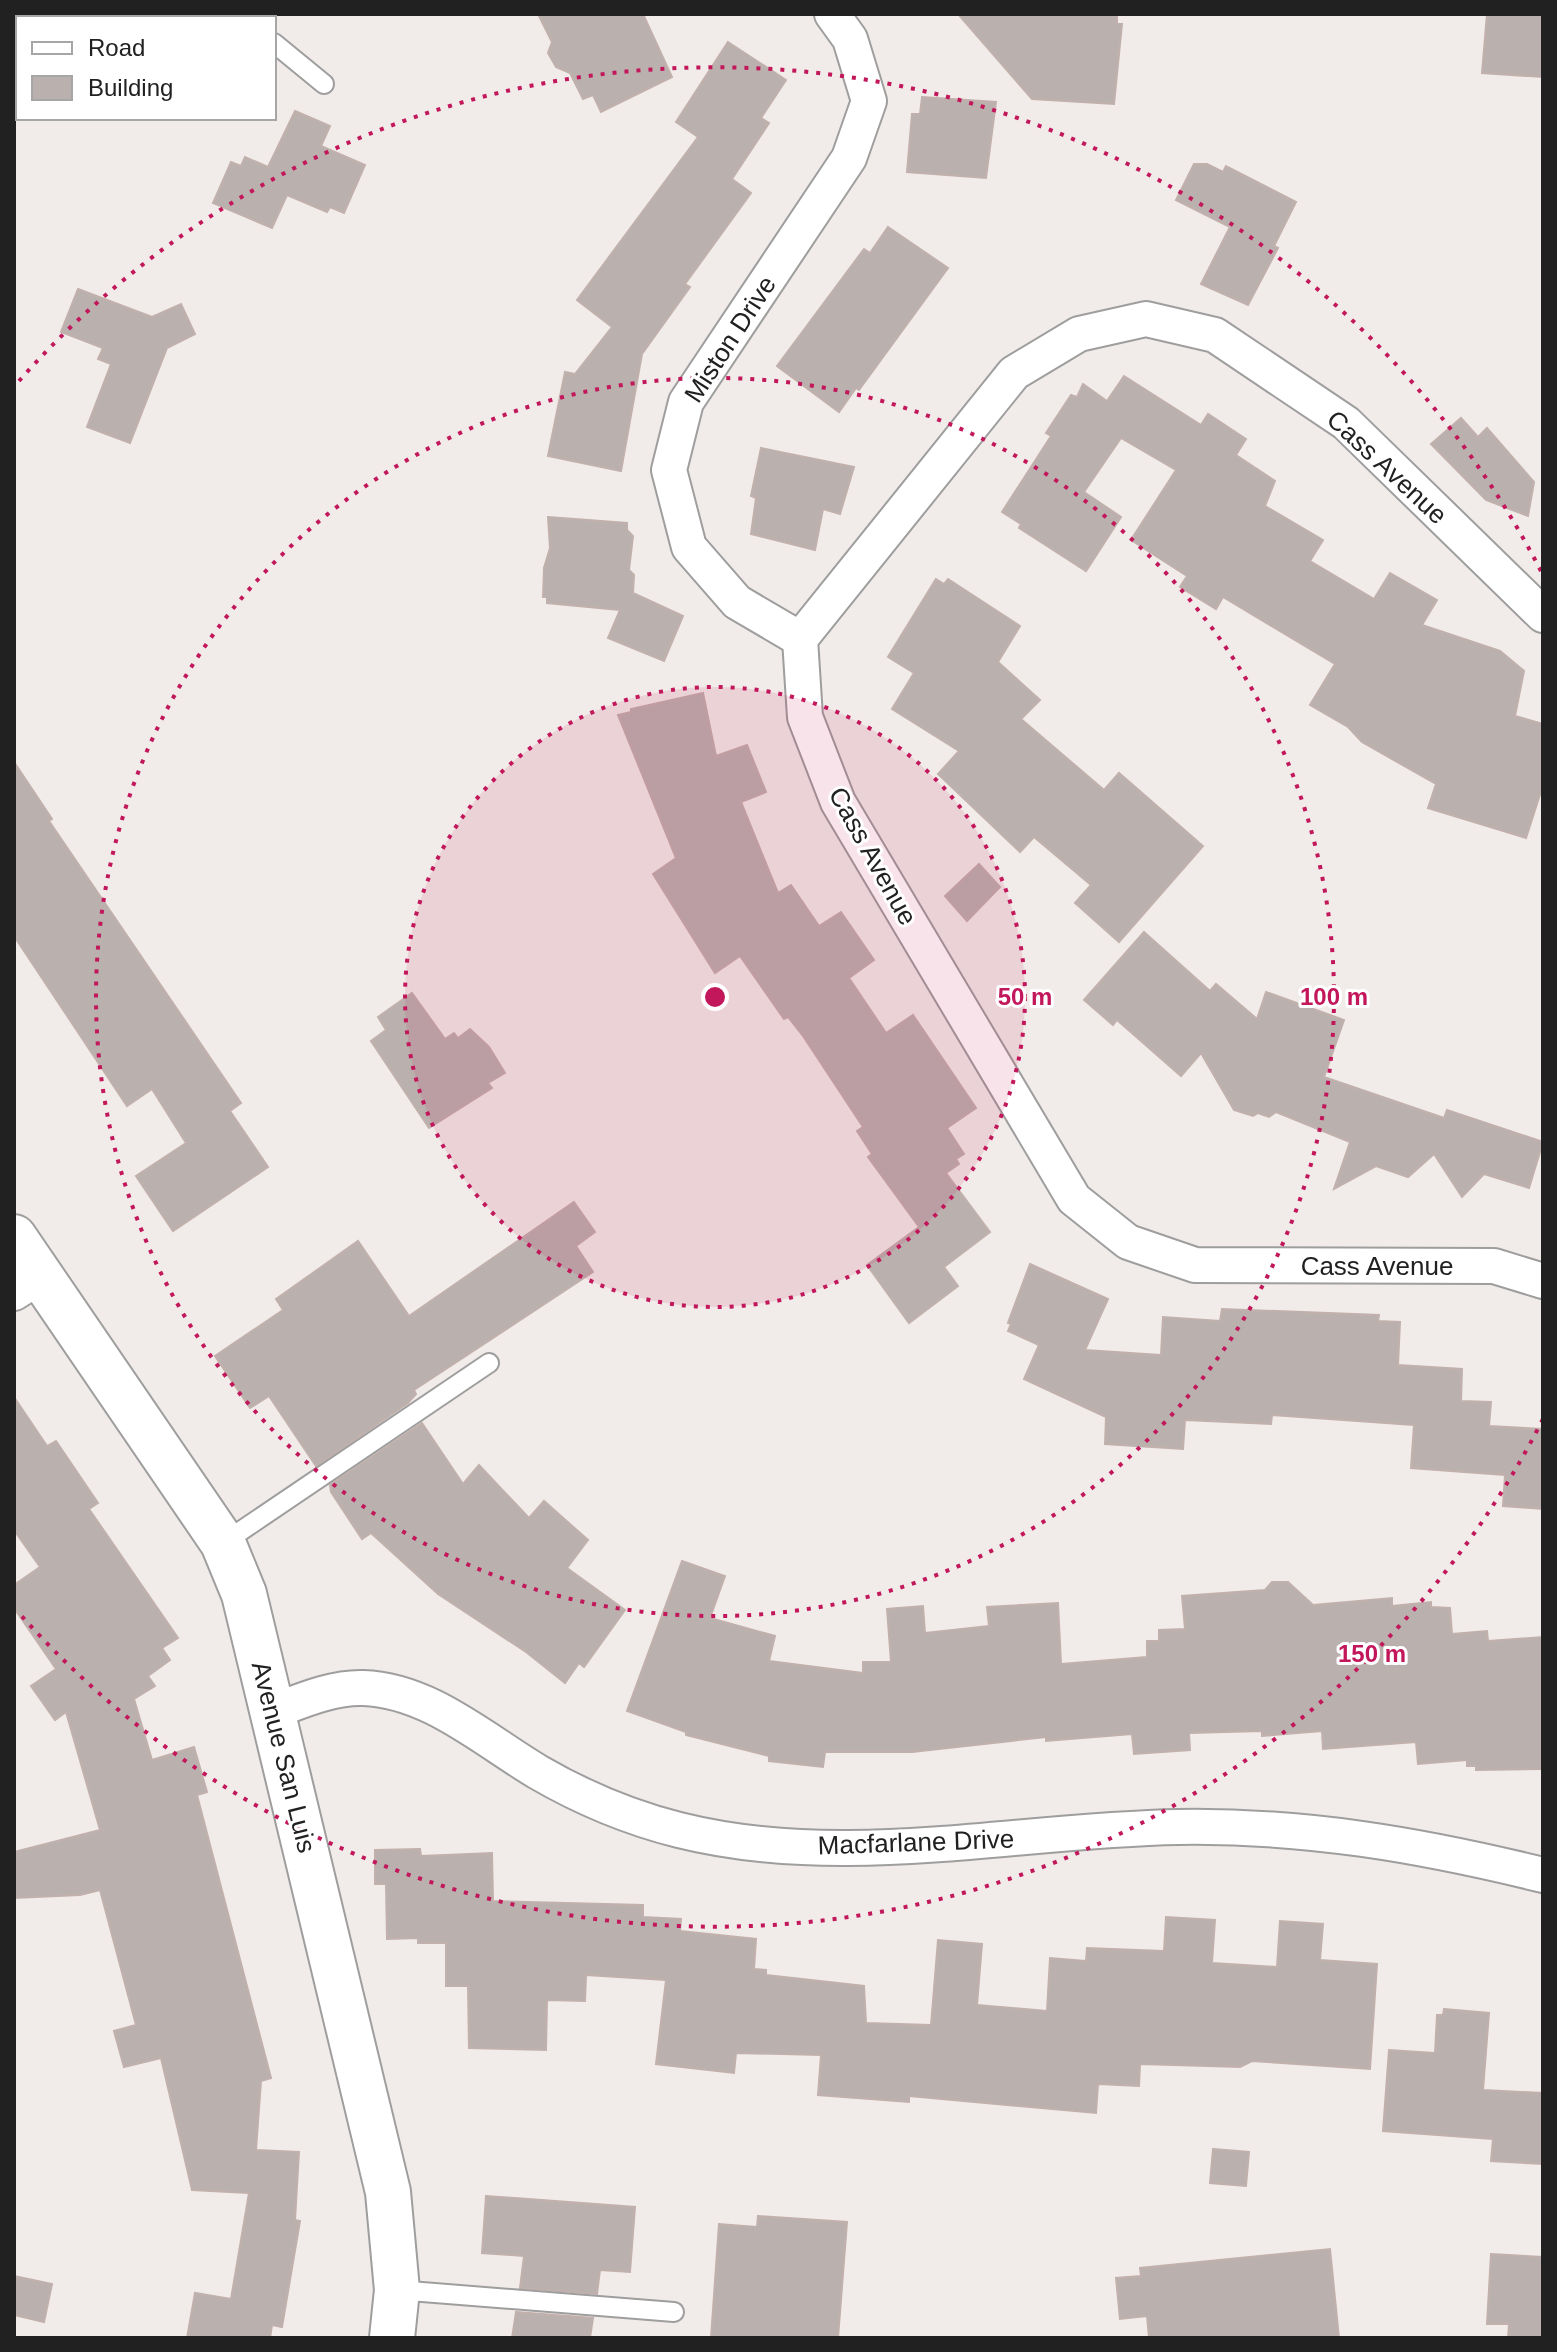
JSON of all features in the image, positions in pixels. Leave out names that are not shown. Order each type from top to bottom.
[{"type":"street","name":"Miston Drive","points":[[800,639],[737,602],[689,547],[669,470],[686,402],[849,158],[869,101],[850,39],[832,14]]},
{"type":"street","name":"Cass Avenue","points":[[1543,615],[1346,423],[1215,335],[1146,319],[1079,334],[1014,373],[800,639],[805,717],[838,802],[1074,1199],[1128,1242],[1195,1265],[1494,1266],[1543,1281]]},
{"type":"street","name":"Avenue San Luis","points":[[14,1237],[27,1284],[223,1543],[244,1594],[388,2192],[397,2290],[392,2338]]},
{"type":"street","name":"Macfarlane Drive","points":[[274,1711],[313,1696],[361,1687],[419,1699],[542,1774],[614,1809],[679,1830],[759,1843],[861,1848],[1178,1827],[1323,1831],[1430,1847],[1543,1875]]},
{"type":"lane","points":[[276,45],[324,84]]},
{"type":"lane","points":[[223,1543],[489,1363]]},
{"type":"lane","points":[[397,2290],[674,2312]]},
{"type":"building","points":[[538,14],[643,14],[672,77],[601,112],[593,95],[583,99],[570,73],[556,67],[548,53],[552,42]]},
{"type":"building","points":[[958,14],[1117,14],[1117,24],[1122,24],[1114,104],[1032,99]]},
{"type":"building","points":[[1487,14],[1543,14],[1543,77],[1482,73]]},
{"type":"building","points":[[728,42],[786,80],[761,118],[769,123],[732,179],[751,193],[685,284],[690,287],[642,354],[621,471],[548,456],[565,372],[575,374],[612,327],[577,300],[698,137],[676,122]]},
{"type":"building","points":[[922,97],[996,102],[986,178],[907,172],[912,114],[920,114]]},
{"type":"building","points":[[295,111],[330,126],[321,146],[365,165],[344,213],[330,207],[327,212],[287,195],[272,228],[213,203],[231,162],[241,166],[245,157],[268,167]]},
{"type":"building","points":[[1194,164],[1207,164],[1223,172],[1226,166],[1296,202],[1274,246],[1278,248],[1248,305],[1201,284],[1230,227],[1176,200]]},
{"type":"building","points":[[888,227],[948,268],[859,390],[856,388],[839,412],[777,366],[864,249],[870,253]]},
{"type":"building","points":[[78,289],[152,317],[181,304],[195,334],[167,348],[130,443],[87,427],[111,364],[98,359],[103,348],[61,332]]},
{"type":"building","points":[[1124,376],[1201,425],[1208,414],[1246,439],[1236,455],[1275,481],[1265,506],[1323,540],[1310,561],[1374,599],[1390,573],[1437,600],[1422,625],[1500,651],[1524,671],[1515,716],[1543,724],[1543,785],[1526,838],[1428,808],[1436,784],[1362,742],[1348,727],[1310,705],[1335,664],[1223,597],[1216,609],[1180,587],[1187,576],[1131,540],[1176,470],[1121,438],[1084,492],[1121,517],[1086,571],[1019,528],[1021,524],[1002,512],[1051,436],[1046,433],[1071,395],[1077,397],[1083,384],[1107,401]]},
{"type":"building","points":[[1461,418],[1478,437],[1487,428],[1534,482],[1528,516],[1486,500],[1431,444]]},
{"type":"building","points":[[761,448],[854,467],[840,514],[823,509],[815,550],[751,534],[756,498],[751,496]]},
{"type":"building","points":[[548,517],[627,523],[627,530],[633,536],[629,570],[634,575],[633,593],[683,616],[664,661],[608,638],[620,610],[547,603],[547,597],[543,597],[544,568],[550,548]]},
{"type":"building","points":[[936,579],[944,584],[948,579],[1020,626],[998,662],[1040,700],[1021,719],[1104,790],[1119,773],[1203,846],[1119,942],[1075,903],[1091,885],[1034,837],[1020,852],[938,774],[959,751],[892,709],[914,673],[888,657]]},
{"type":"building","points":[[703,693],[716,756],[747,745],[766,792],[741,802],[778,893],[791,885],[819,926],[841,912],[874,960],[849,978],[886,1033],[913,1015],[976,1108],[947,1128],[964,1154],[956,1159],[959,1164],[946,1173],[990,1232],[944,1267],[958,1286],[909,1323],[867,1265],[919,1227],[868,1157],[872,1154],[857,1131],[863,1127],[803,1036],[788,1017],[784,1019],[740,956],[715,973],[653,874],[676,858],[618,715],[631,712],[631,709]]},
{"type":"building","points":[[14,762],[52,819],[49,821],[241,1103],[230,1111],[268,1167],[173,1231],[136,1176],[186,1143],[152,1089],[127,1106],[14,936]]},
{"type":"building","points":[[979,864],[1000,887],[967,921],[945,896]]},
{"type":"building","points":[[1144,932],[1210,991],[1216,984],[1257,1019],[1266,992],[1344,1020],[1324,1077],[1444,1118],[1447,1110],[1543,1142],[1529,1188],[1484,1174],[1462,1197],[1434,1154],[1408,1177],[1376,1166],[1334,1189],[1350,1142],[1276,1112],[1269,1117],[1234,1110],[1201,1053],[1181,1076],[1117,1020],[1113,1025],[1084,1000]]},
{"type":"building","points":[[412,993],[445,1039],[454,1033],[458,1038],[470,1029],[489,1047],[505,1073],[488,1083],[492,1088],[429,1128],[371,1041],[386,1030],[378,1017]]},
{"type":"building","points":[[574,1202],[595,1232],[576,1246],[593,1272],[414,1390],[416,1394],[408,1403],[316,1466],[269,1396],[250,1408],[215,1356],[283,1310],[276,1299],[358,1241],[409,1316]]},
{"type":"building","points":[[1030,1264],[1108,1299],[1085,1350],[1161,1355],[1163,1317],[1220,1321],[1222,1309],[1379,1315],[1378,1321],[1400,1322],[1398,1365],[1462,1369],[1461,1401],[1491,1402],[1489,1426],[1543,1429],[1543,1509],[1503,1506],[1505,1475],[1411,1468],[1414,1425],[1272,1415],[1271,1424],[1185,1420],[1183,1449],[1105,1444],[1106,1417],[1024,1379],[1039,1345],[1008,1331],[1011,1324],[1008,1323]]},
{"type":"building","points":[[14,1397],[47,1446],[56,1441],[98,1503],[89,1509],[178,1638],[162,1648],[170,1660],[148,1676],[155,1686],[134,1699],[152,1760],[194,1747],[207,1792],[197,1795],[271,2078],[261,2081],[256,2150],[299,2152],[295,2220],[300,2221],[282,2327],[272,2325],[270,2338],[187,2338],[195,2293],[231,2299],[249,2193],[192,2190],[161,2058],[124,2067],[114,2031],[136,2025],[100,1890],[80,1895],[14,1898],[14,1852],[100,1830],[66,1712],[55,1720],[31,1686],[56,1669],[14,1608],[14,1585],[40,1567],[14,1530]]},
{"type":"building","points":[[422,1423],[463,1484],[479,1465],[529,1518],[544,1501],[588,1540],[567,1568],[625,1610],[584,1667],[579,1663],[565,1683],[526,1652],[438,1594],[371,1533],[362,1539],[331,1492],[330,1485]]},
{"type":"building","points":[[682,1561],[725,1576],[710,1618],[775,1636],[769,1661],[863,1673],[863,1662],[891,1662],[887,1609],[923,1606],[925,1633],[989,1626],[987,1607],[1058,1603],[1061,1664],[1147,1657],[1147,1641],[1159,1641],[1159,1630],[1185,1629],[1182,1596],[1265,1590],[1272,1582],[1288,1582],[1313,1605],[1392,1598],[1392,1606],[1431,1602],[1431,1607],[1450,1608],[1452,1634],[1487,1631],[1488,1641],[1543,1637],[1543,1769],[1476,1770],[1476,1766],[1467,1766],[1467,1760],[1418,1764],[1416,1742],[1323,1749],[1322,1731],[1262,1736],[1262,1731],[1189,1733],[1190,1750],[1134,1754],[1132,1734],[1046,1741],[1046,1737],[912,1752],[825,1752],[823,1767],[769,1761],[769,1756],[686,1735],[686,1732],[627,1711]]},
{"type":"building","points":[[420,1849],[421,1856],[492,1853],[493,1901],[643,1905],[643,1917],[681,1919],[680,1931],[756,1939],[754,1969],[766,1970],[766,1975],[864,1986],[866,2023],[931,2025],[938,1940],[982,1944],[977,2005],[1047,2011],[1050,1958],[1086,1961],[1087,1948],[1164,1951],[1166,1917],[1215,1920],[1212,1963],[1277,1967],[1280,1921],[1323,1924],[1320,1960],[1377,1964],[1370,2069],[1252,2061],[1240,2067],[1140,2064],[1139,2086],[1098,2084],[1096,2113],[909,2096],[909,2102],[818,2095],[821,2055],[736,2053],[734,2073],[656,2064],[666,1980],[586,1975],[585,2001],[547,2000],[546,2050],[469,2048],[468,1986],[446,1986],[446,1943],[418,1943],[418,1938],[387,1939],[386,1884],[375,1884],[375,1850]]},
{"type":"building","points":[[1444,2009],[1489,2013],[1483,2090],[1542,2093],[1543,2164],[1491,2161],[1493,2139],[1383,2131],[1389,2050],[1435,2053],[1437,2015],[1443,2015]]},
{"type":"building","points":[[1213,2149],[1249,2152],[1246,2186],[1210,2183]]},
{"type":"building","points":[[486,2196],[635,2207],[630,2272],[600,2270],[597,2294],[520,2288],[524,2256],[482,2253]]},
{"type":"building","points":[[758,2216],[847,2222],[838,2338],[711,2338],[719,2224],[757,2227]]},
{"type":"building","points":[[1330,2249],[1339,2338],[1149,2338],[1147,2316],[1120,2319],[1116,2278],[1141,2276],[1140,2268]]},
{"type":"building","points":[[1491,2254],[1543,2257],[1543,2338],[1508,2338],[1509,2324],[1487,2324]]},
{"type":"building","points":[[14,2276],[52,2284],[44,2322],[14,2315]]},
{"type":"building","points":[[516,2312],[593,2318],[590,2338],[512,2338]]}]
